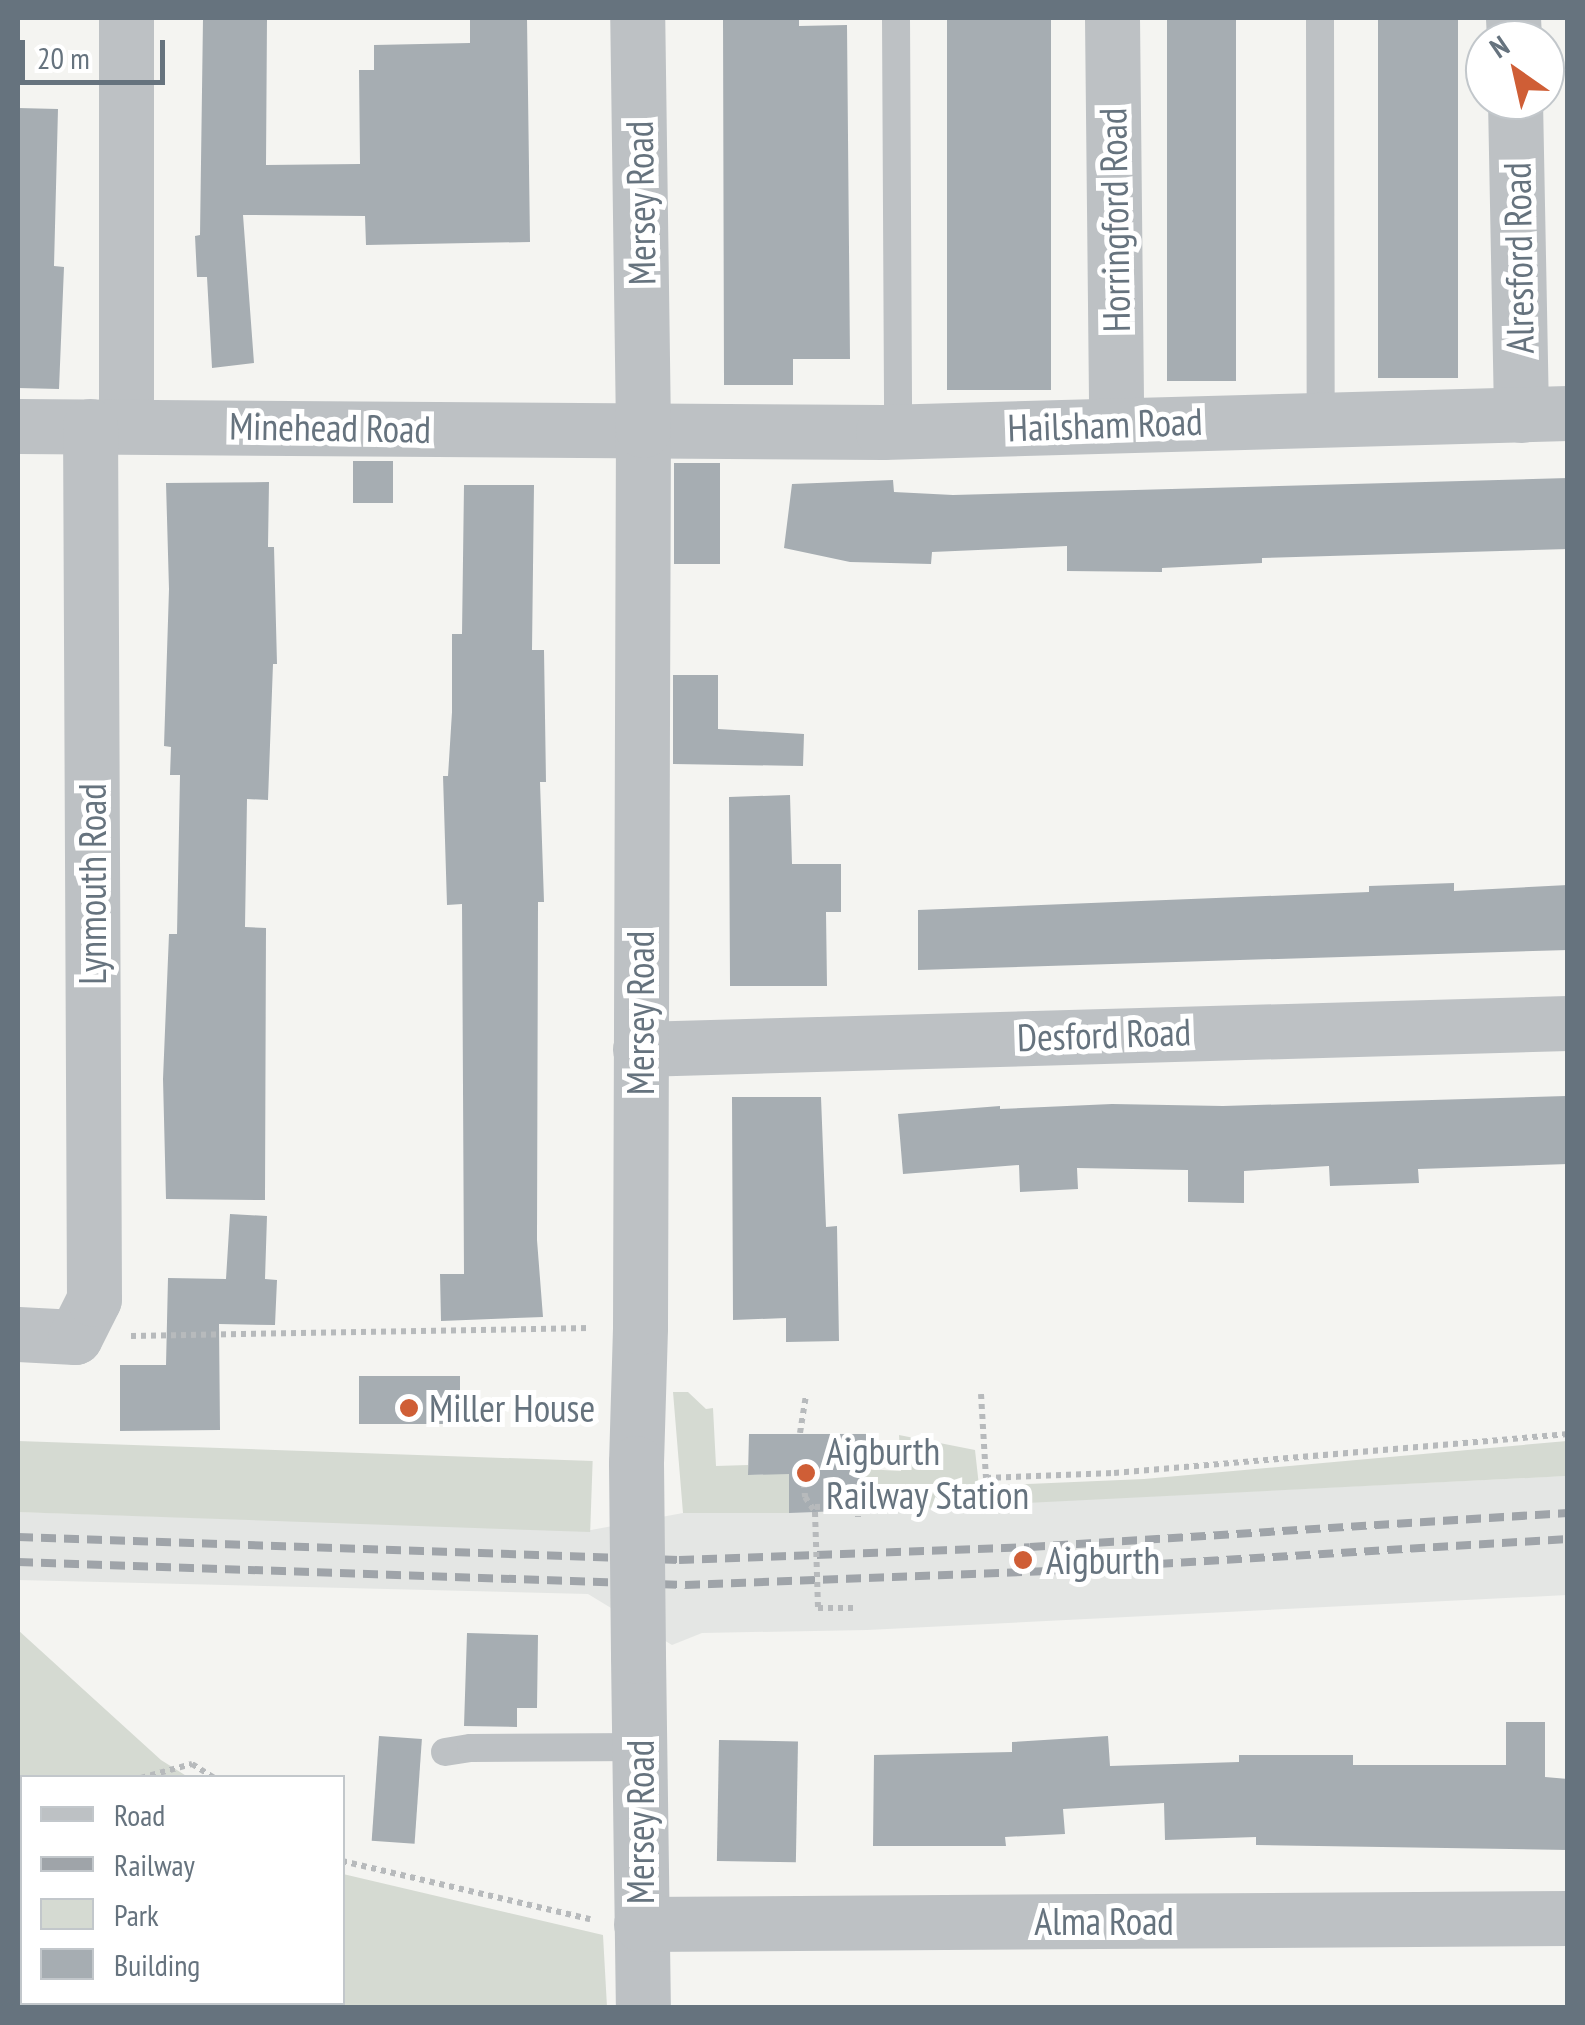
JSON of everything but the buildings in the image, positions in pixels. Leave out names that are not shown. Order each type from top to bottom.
[{"type":"street","name":"Lynmouth Road","points":[[75,1337],[94,1299],[108,425],[126,18]]},
{"type":"street","name":"Mersey Road","points":[[637,18],[643,430],[640,1328],[636,1463],[642,2008]]},
{"type":"street","name":"Horringford Road","points":[[1112,18],[1116,423]]},
{"type":"street","name":"Alresford Road","points":[[1517,120],[1544,414]]},
{"type":"street","name":"Hailsham Road","points":[[643,430],[898,430],[1544,414]]},
{"type":"street","name":"Minehead Road","points":[[18,426],[643,430]]},
{"type":"street","name":"Desford Road","points":[[640,1049],[1568,1022]]},
{"type":"street","points":[[18,1334],[75,1337]]},
{"type":"street","name":"Alma Road","points":[[641,1924],[1568,1918]]},
{"type":"lane","points":[[896,18],[898,430]]},
{"type":"lane","points":[[1320,18],[1321,419]]},
{"type":"lane","points":[[445,1752],[471,1748],[640,1747]]},
{"type":"path","points":[[75,1337],[640,1328]]},
{"type":"path","points":[[800,1433],[806,1394]]},
{"type":"path","points":[[981,1394],[986,1478],[1114,1472],[1568,1434]]},
{"type":"path","points":[[803,1473],[805,1497],[816,1510],[818,1608],[858,1608]]},
{"type":"path","points":[[816,1510],[858,1506],[858,1517]]},
{"type":"path","points":[[152,1775],[192,1764],[209,1775]]},
{"type":"path","points":[[345,1862],[600,1921],[641,1924]]},
{"type":"shaded area","points":[[1567,1476],[1567,1595],[867,1630],[702,1633],[672,1645],[588,1594],[18,1580],[18,1512],[591,1530],[683,1513],[840,1511],[841,1500],[863,1500],[864,1510]]},
{"type":"green space","points":[[673,1392],[688,1392],[706,1409],[713,1408],[716,1466],[748,1465],[749,1475],[789,1473],[789,1513],[683,1513]]},
{"type":"green space","points":[[899,1435],[975,1450],[979,1486],[1144,1479],[1567,1441],[1567,1476],[863,1511],[865,1469],[901,1471]]},
{"type":"green space","points":[[18,1441],[593,1461],[590,1532],[18,1512]]},
{"type":"green space","points":[[18,1630],[161,1760],[185,1775],[20,1775],[20,2005],[345,2005],[345,1874],[603,1935],[607,2007],[18,2007]]},
{"type":"railway","points":[[18,1537],[679,1560],[1030,1547],[1568,1513]]},
{"type":"railway","points":[[18,1562],[685,1585],[1043,1571],[1568,1539]]},
{"type":"place","name":"Miller House","points":[[409,1408]]},
{"type":"place","name":"Aigburth Railway Station","points":[[806,1473]]},
{"type":"place","name":"Aigburth","points":[[1023,1560]]}]
